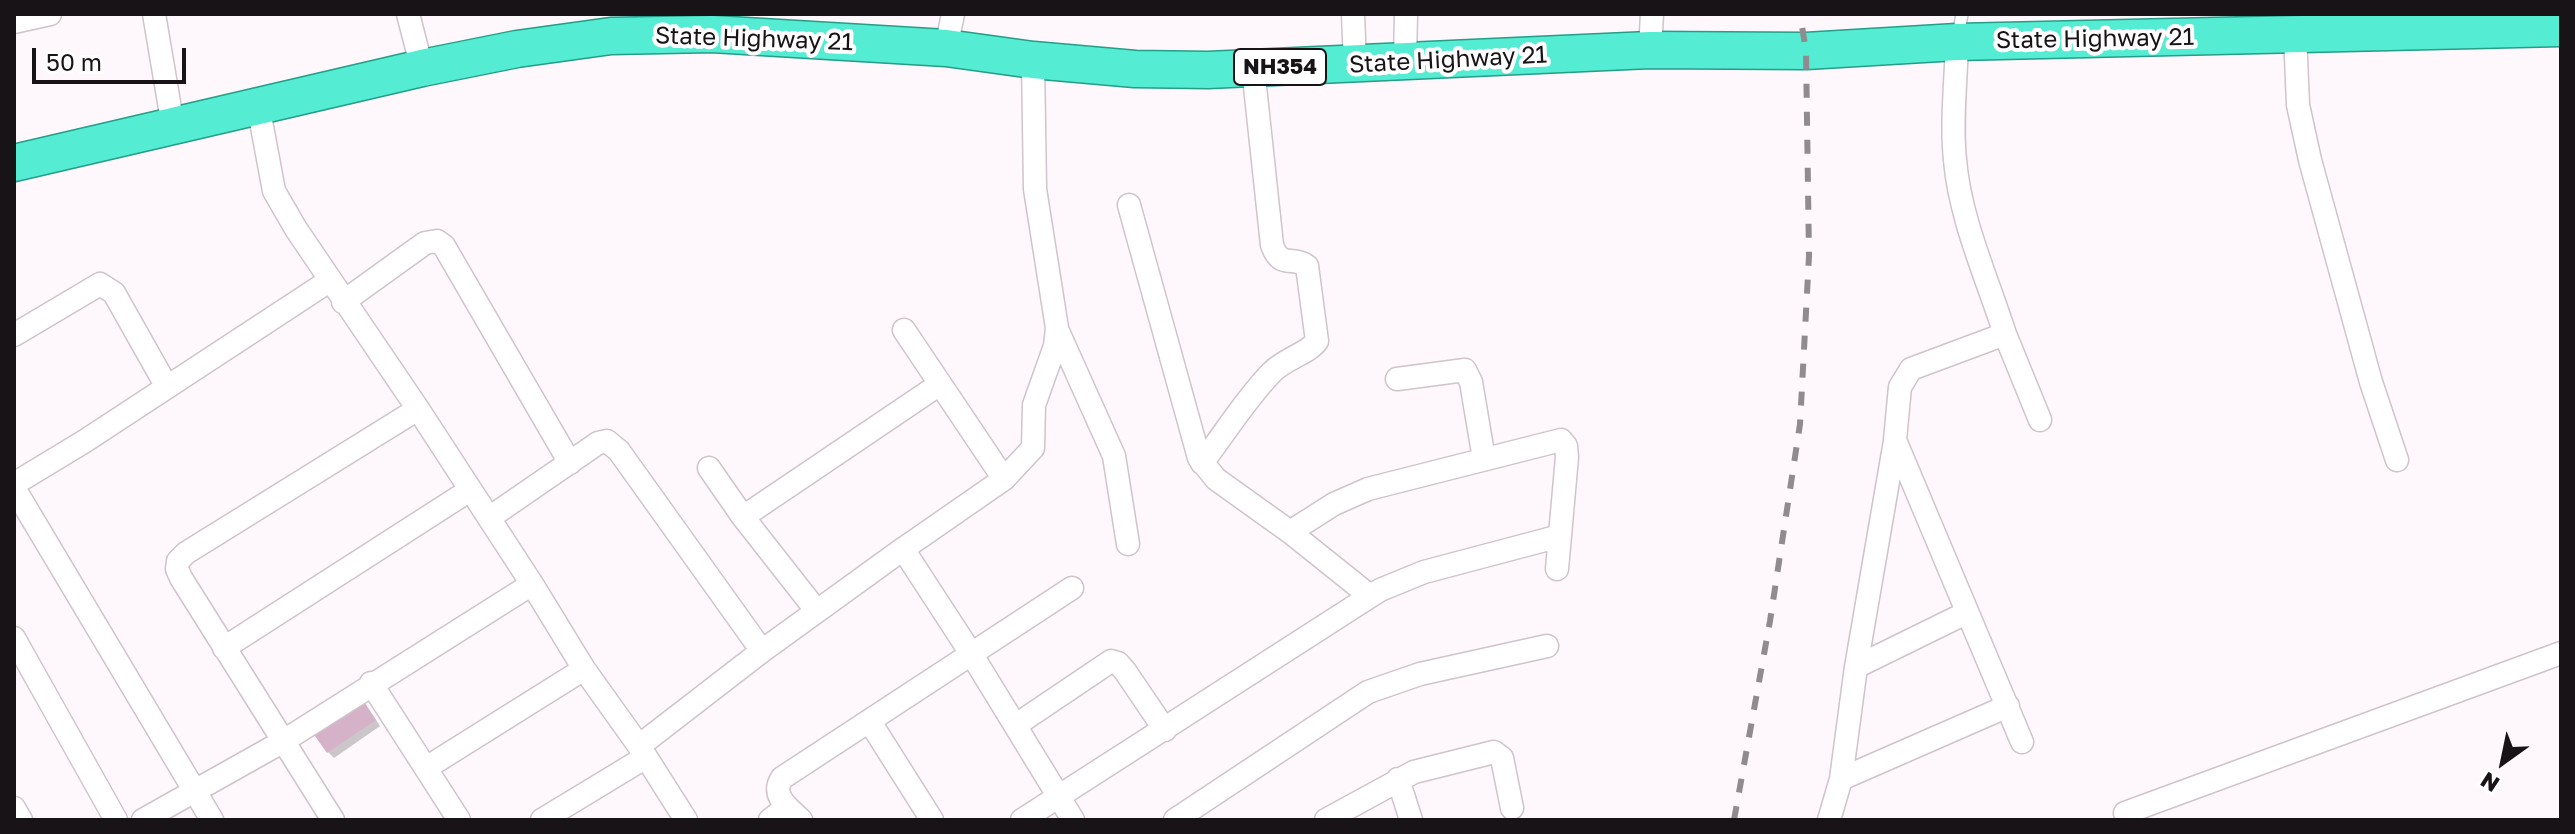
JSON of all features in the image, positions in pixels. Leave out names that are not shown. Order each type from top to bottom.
[{"type":"highway","name":"State Highway 21","points":[[14,163],[422,68],[530,46],[611,36],[949,31],[1033,60],[1135,69],[1253,68],[1650,50],[1806,51],[1959,28],[2295,34],[2561,28]]},
{"type":"street","points":[[14,22],[50,14]]},
{"type":"street","points":[[154,14],[173,126]]},
{"type":"street","points":[[408,14],[422,68]]},
{"type":"street","points":[[1353,14],[1355,64]]},
{"type":"street","points":[[1405,61],[1406,14]]},
{"type":"street","points":[[1650,50],[1652,14]]},
{"type":"street","points":[[1959,28],[1954,145],[1963,208],[2005,334],[2040,420]]},
{"type":"street","points":[[2295,34],[2298,105],[2310,160],[2371,382],[2397,460]]},
{"type":"street","points":[[1033,60],[1035,189],[1057,328],[1114,456],[1128,544]]},
{"type":"street","points":[[1202,463],[1271,372],[1314,346],[1317,341],[1307,266],[1302,262],[1280,259],[1272,245],[1253,68]]},
{"type":"street","points":[[258,105],[274,191],[329,281],[418,409],[584,669],[686,820]]},
{"type":"street","points":[[1129,205],[1202,463],[1216,479],[1290,532],[1370,596]]},
{"type":"street","points":[[343,302],[425,243],[437,241],[444,246],[570,463]]},
{"type":"street","points":[[212,820],[14,486],[329,281]]},
{"type":"street","points":[[14,335],[100,284],[114,293],[167,387]]},
{"type":"street","points":[[542,820],[642,752],[762,651],[1004,479],[1030,455],[1033,448],[1034,405],[1055,346],[1057,328]]},
{"type":"street","points":[[904,330],[1004,479]]},
{"type":"street","points":[[1829,820],[1841,779],[1856,667],[1895,440],[1900,387],[1911,369],[2005,334]]},
{"type":"street","points":[[1397,379],[1465,370],[1471,382],[1484,459]]},
{"type":"street","points":[[743,517],[940,384]]},
{"type":"street","points":[[333,820],[181,578],[178,561],[186,553],[418,409]]},
{"type":"street","points":[[1290,532],[1334,504],[1368,489],[1561,440],[1566,446],[1567,457],[1557,569]]},
{"type":"street","points":[[1895,440],[2022,742]]},
{"type":"street","points":[[489,518],[598,443],[607,441],[613,444],[762,651]]},
{"type":"street","points":[[709,468],[816,610]]},
{"type":"street","points":[[224,648],[470,490]]},
{"type":"street","points":[[1022,820],[1370,596],[1424,572],[1560,536]]},
{"type":"street","points":[[903,549],[1073,820]]},
{"type":"street","points":[[143,820],[282,742],[532,584]]},
{"type":"street","points":[[786,816],[777,786],[782,778],[1072,588]]},
{"type":"street","points":[[1856,667],[1966,613]]},
{"type":"street","points":[[14,638],[116,820]]},
{"type":"street","points":[[1175,820],[1368,692],[1420,674],[1547,646]]},
{"type":"street","points":[[2125,813],[2561,653]]},
{"type":"street","points":[[1016,725],[1111,661],[1118,663],[1125,671],[1165,730]]},
{"type":"street","points":[[426,768],[584,669]]},
{"type":"street","points":[[371,683],[459,820]]},
{"type":"street","points":[[1841,779],[2008,706]]},
{"type":"street","points":[[870,722],[932,820]]},
{"type":"street","points":[[1326,820],[1398,779],[1439,764],[1488,753],[1499,753],[1502,758],[1512,808]]},
{"type":"street","points":[[1398,779],[1411,820]]},
{"type":"street","points":[[14,808],[21,820]]},
{"type":"building","points":[[359,695],[376,720],[327,753],[310,729]]},
{"type":"railway","points":[[1734,820],[1770,621],[1800,424],[1809,256],[1806,51],[1800,14]]}]
